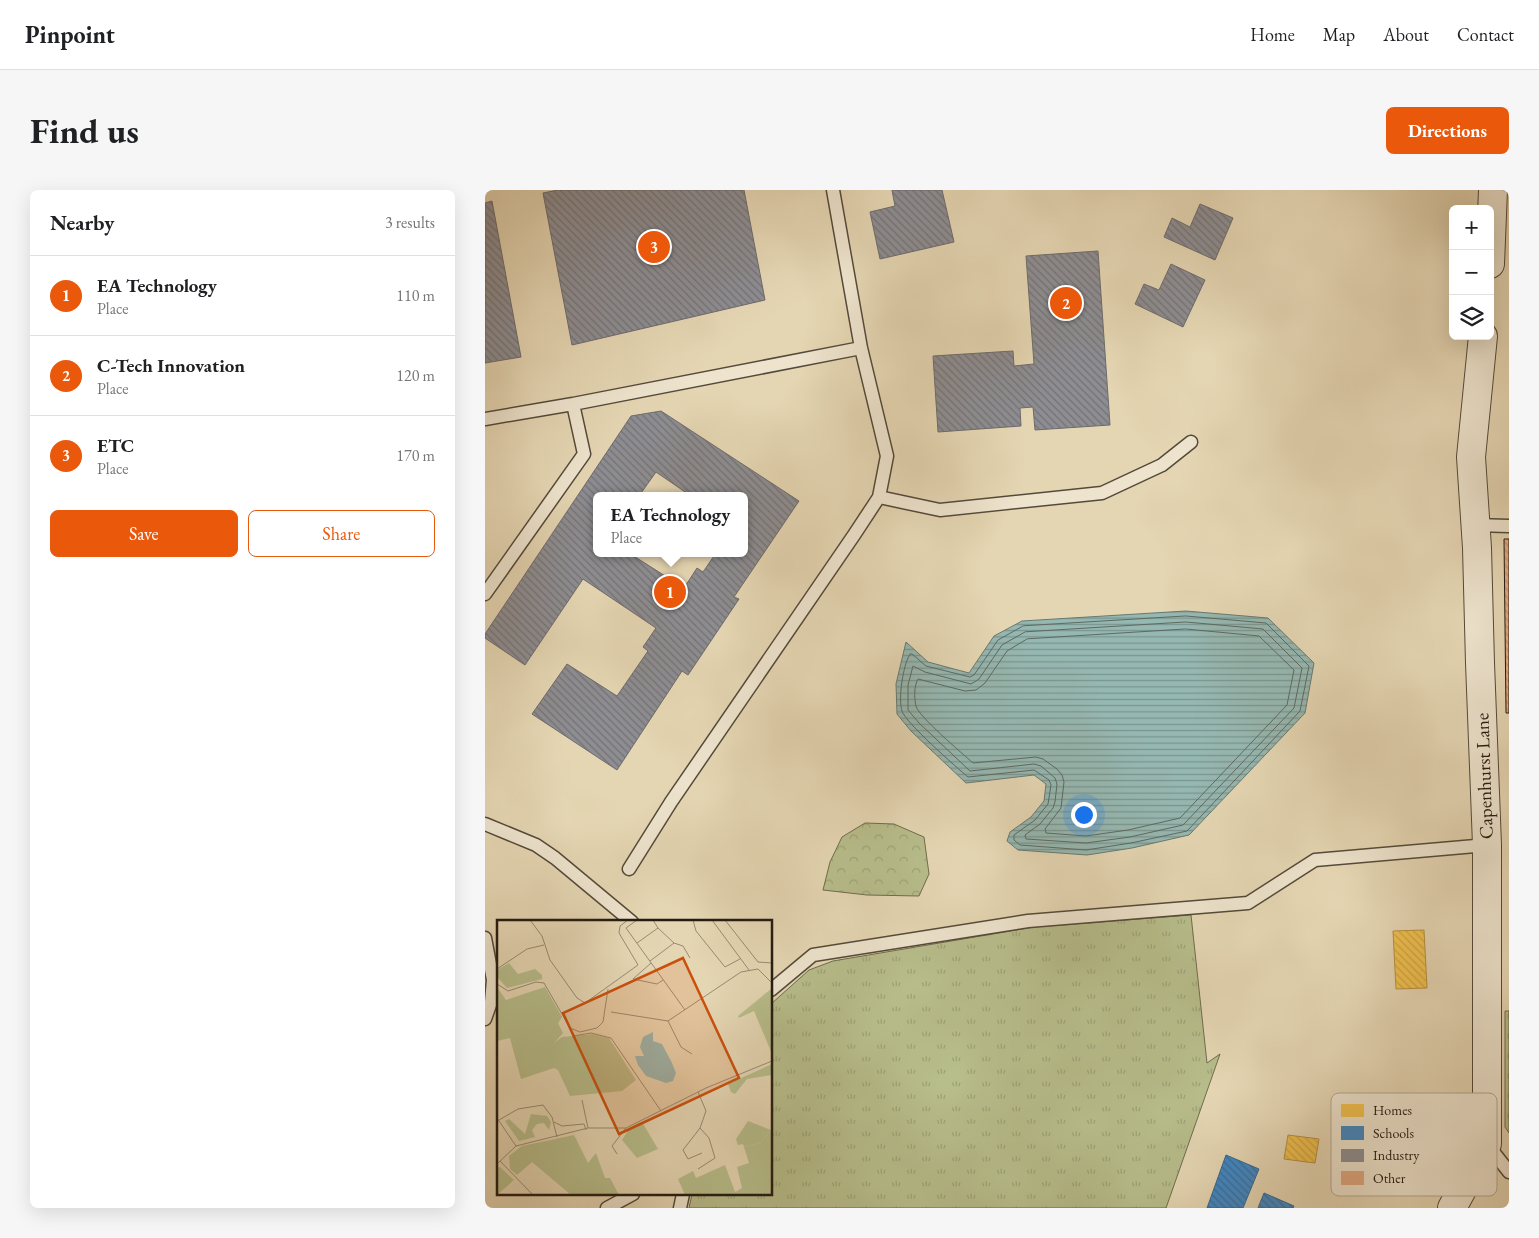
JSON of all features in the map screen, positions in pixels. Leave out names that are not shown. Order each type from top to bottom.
[{"type":"street","points":[[1491,250],[1493,190]]},
{"type":"street","name":"Capenhurst Lane","points":[[1483,340],[1471,457],[1487,845],[1487,1093]]},
{"type":"street","name":"Capenhurst Lane","points":[[1452,1208],[1459,1196]]},
{"type":"lane","points":[[629,869],[671,802],[879,497],[887,456],[861,348],[833,190]]},
{"type":"lane","points":[[485,419],[573,404],[861,348]]},
{"type":"lane","points":[[485,594],[584,454],[573,404]]},
{"type":"lane","points":[[879,497],[941,510],[1102,493],[1162,465],[1191,442]]},
{"type":"lane","points":[[1475,525],[1509,526]]},
{"type":"lane","points":[[485,824],[536,846],[555,858],[630,920]]},
{"type":"lane","points":[[773,988],[813,955],[1028,920],[1248,902],[1315,860],[1487,845]]},
{"type":"lane","points":[[485,938],[493,980],[491,1002],[485,1019]]},
{"type":"lane","points":[[1497,1157],[1509,1172]]},
{"type":"lane","points":[[607,1208],[629,1196]]},
{"type":"green space","points":[[865,823],[894,824],[924,837],[929,874],[919,896],[867,895],[823,890],[830,862],[842,837]]},
{"type":"green space","points":[[1191,915],[1207,1063],[1220,1054],[1166,1208],[689,1208],[692,1196],[773,1196],[773,1002],[809,970],[833,961],[1034,927]]},
{"type":"green space","points":[[1505,1011],[1509,1011],[1509,1133],[1505,1127]]},
{"type":"water","points":[[1186,611],[1268,618],[1314,663],[1305,713],[1189,835],[1132,848],[1087,855],[1018,850],[1007,841],[1010,832],[1031,817],[1044,801],[1046,784],[1034,775],[966,783],[911,731],[897,714],[896,684],[906,642],[928,662],[969,673],[994,636],[1022,621]]},
{"type":"building: Homes","points":[[1424,930],[1427,988],[1396,989],[1393,931]]},
{"type":"building: Homes","points":[[1288,1135],[1319,1139],[1315,1163],[1284,1159]]},
{"type":"building: Schools","points":[[1226,1155],[1259,1169],[1243,1208],[1207,1208]]},
{"type":"building: Schools","points":[[1264,1193],[1294,1206],[1293,1208],[1258,1208]]},
{"type":"building: Industry","points":[[558,190],[744,190],[765,300],[572,345],[543,193]]},
{"type":"building: Industry","points":[[892,190],[942,190],[954,242],[880,259],[870,212],[895,206]]},
{"type":"building: Industry","points":[[492,201],[521,357],[485,363],[485,203]]},
{"type":"building: Industry","points":[[1200,204],[1233,218],[1215,260],[1164,237],[1172,218],[1190,227]]},
{"type":"building: Industry","points":[[1098,251],[1110,425],[1035,430],[1033,407],[1020,408],[1021,426],[938,432],[933,356],[1013,351],[1014,366],[1034,364],[1026,256]]},
{"type":"building: Industry","points":[[1171,264],[1205,280],[1183,327],[1135,304],[1144,284],[1159,290]]},
{"type":"building: Industry","points":[[661,411],[799,501],[734,597],[739,599],[688,675],[682,671],[617,770],[532,714],[567,664],[617,696],[648,651],[643,647],[656,628],[583,579],[525,665],[485,638],[485,634],[631,416]]},
{"type":"building: Other","points":[[1504,539],[1509,539],[1509,713],[1506,713]]},
{"type":"place","name":"ETC","points":[[654,247]]},
{"type":"place","name":"C-Tech Innovation","points":[[1066,303]]},
{"type":"place","name":"EA Technology","points":[[670,592]]}]
